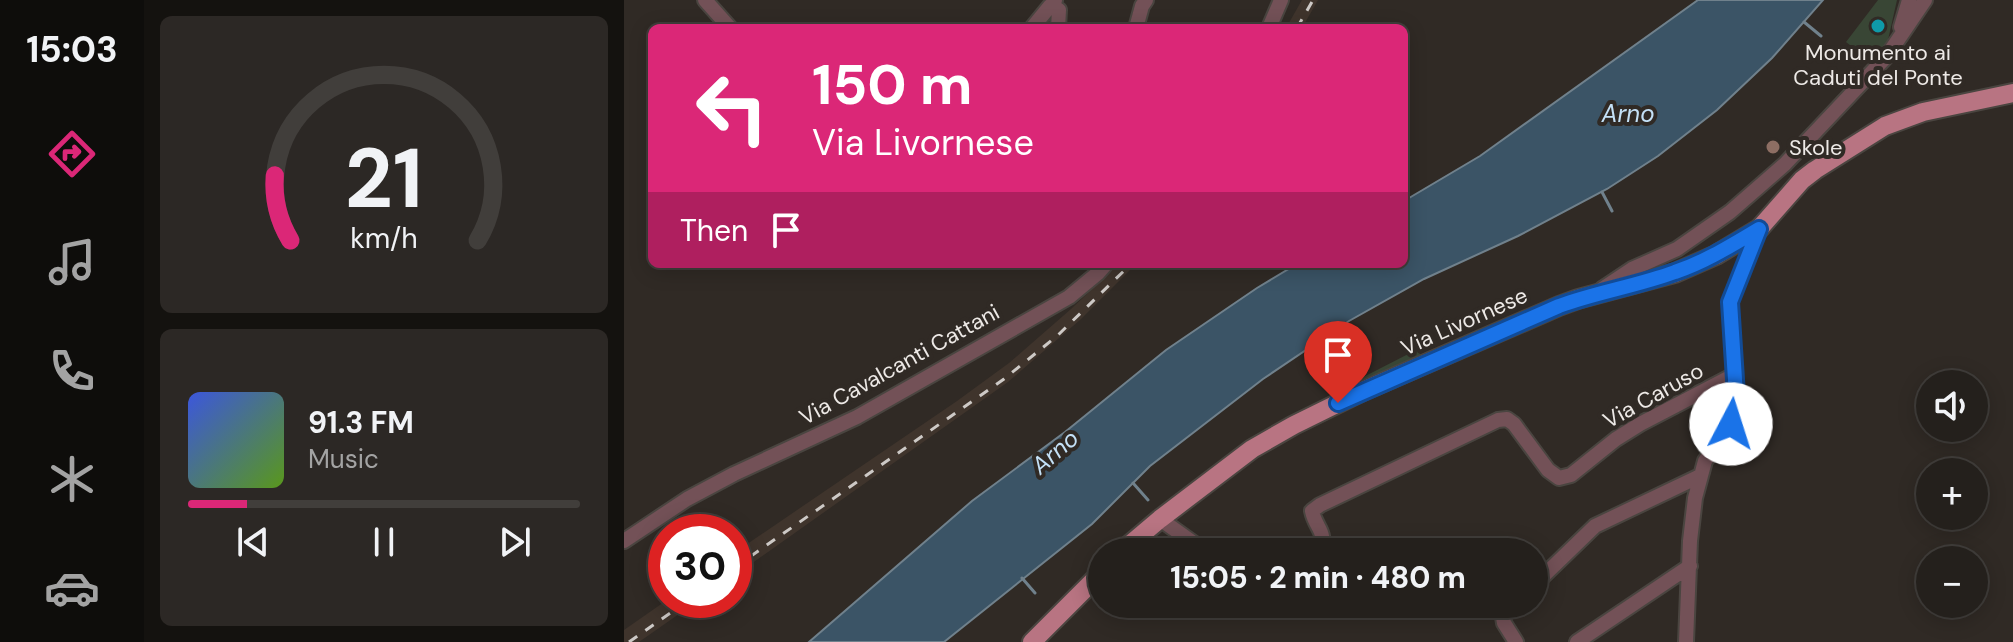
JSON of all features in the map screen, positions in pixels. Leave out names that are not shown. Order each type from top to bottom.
[{"type":"main road","name":"Via Livornese","points":[[1138,538],[1252,449],[1294,425],[1363,391],[1559,306],[1675,273],[1716,255],[1759,229],[1802,180],[1885,126],[1923,112],[2013,93]]},
{"type":"main road","points":[[1032,642],[1088,586]]},
{"type":"street","points":[[705,0],[726,24]]},
{"type":"street","points":[[1137,24],[1146,0]]},
{"type":"street","points":[[1271,24],[1281,0]]},
{"type":"street","points":[[1897,43],[1909,0]]},
{"type":"street","points":[[1592,296],[1632,269],[1677,249],[1730,212],[1803,147],[1868,78],[1897,43],[1925,0]]},
{"type":"street","points":[[1035,24],[1054,3],[1059,10],[1058,24]]},
{"type":"street","points":[[1686,642],[1692,517],[1700,476],[1711,451],[1731,424],[1735,413],[1730,302],[1759,229]]},
{"type":"street","name":"Via Cavalcanti Cattani","points":[[624,541],[687,499],[857,417],[1069,297],[1102,268]]},
{"type":"street","name":"Via Caruso","points":[[1323,538],[1312,511],[1320,505],[1498,420],[1507,419],[1514,424],[1548,470],[1559,478],[1571,475],[1640,424],[1734,375]]},
{"type":"street","points":[[1548,571],[1595,526],[1700,476]]},
{"type":"street","points":[[1160,519],[1186,538]]},
{"type":"street","points":[[1577,642],[1690,566]]},
{"type":"street","points":[[1503,618],[1516,642]]},
{"type":"shaded area","points":[[1302,0],[1318,0],[1304,24],[1288,24]]},
{"type":"shaded area","points":[[1115,268],[1132,268],[1080,320],[1008,382],[752,563],[752,541],[1009,363]]},
{"type":"shaded area","points":[[648,613],[648,618],[673,618],[639,642],[624,642],[624,630]]},
{"type":"green space","points":[[1878,0],[1897,0],[1888,40],[1874,64],[1846,42]]},
{"type":"green space","points":[[1418,349],[1423,362],[1341,396],[1340,389]]},
{"type":"water","name":"Arno","points":[[1698,0],[1823,0],[1772,58],[1717,110],[1658,156],[1607,189],[1518,236],[1424,279],[1349,321],[1263,379],[1150,466],[1092,524],[944,642],[809,642],[972,501],[1065,432],[1166,350],[1257,288],[1290,268],[1408,268],[1408,199],[1480,156]]},
{"type":"waterway","points":[[1804,22],[1821,36]]},
{"type":"waterway","points":[[1602,192],[1612,211]]},
{"type":"waterway","points":[[1133,483],[1148,500]]},
{"type":"waterway","points":[[1022,578],[1035,593]]},
{"type":"railway","points":[[1299,24],[1313,0]]},
{"type":"railway","points":[[752,555],[1004,379],[1057,336],[1127,268]]},
{"type":"railway","points":[[629,642],[663,618]]},
{"type":"place","name":"Monumento ai Caduti del Ponte","points":[[1878,26]]},
{"type":"place","name":"Skole","points":[[1773,147]]},
{"type":"route","points":[[1338,403],[1559,306],[1675,273],[1716,255],[1759,229],[1730,302],[1736,395],[1731,424]]}]
